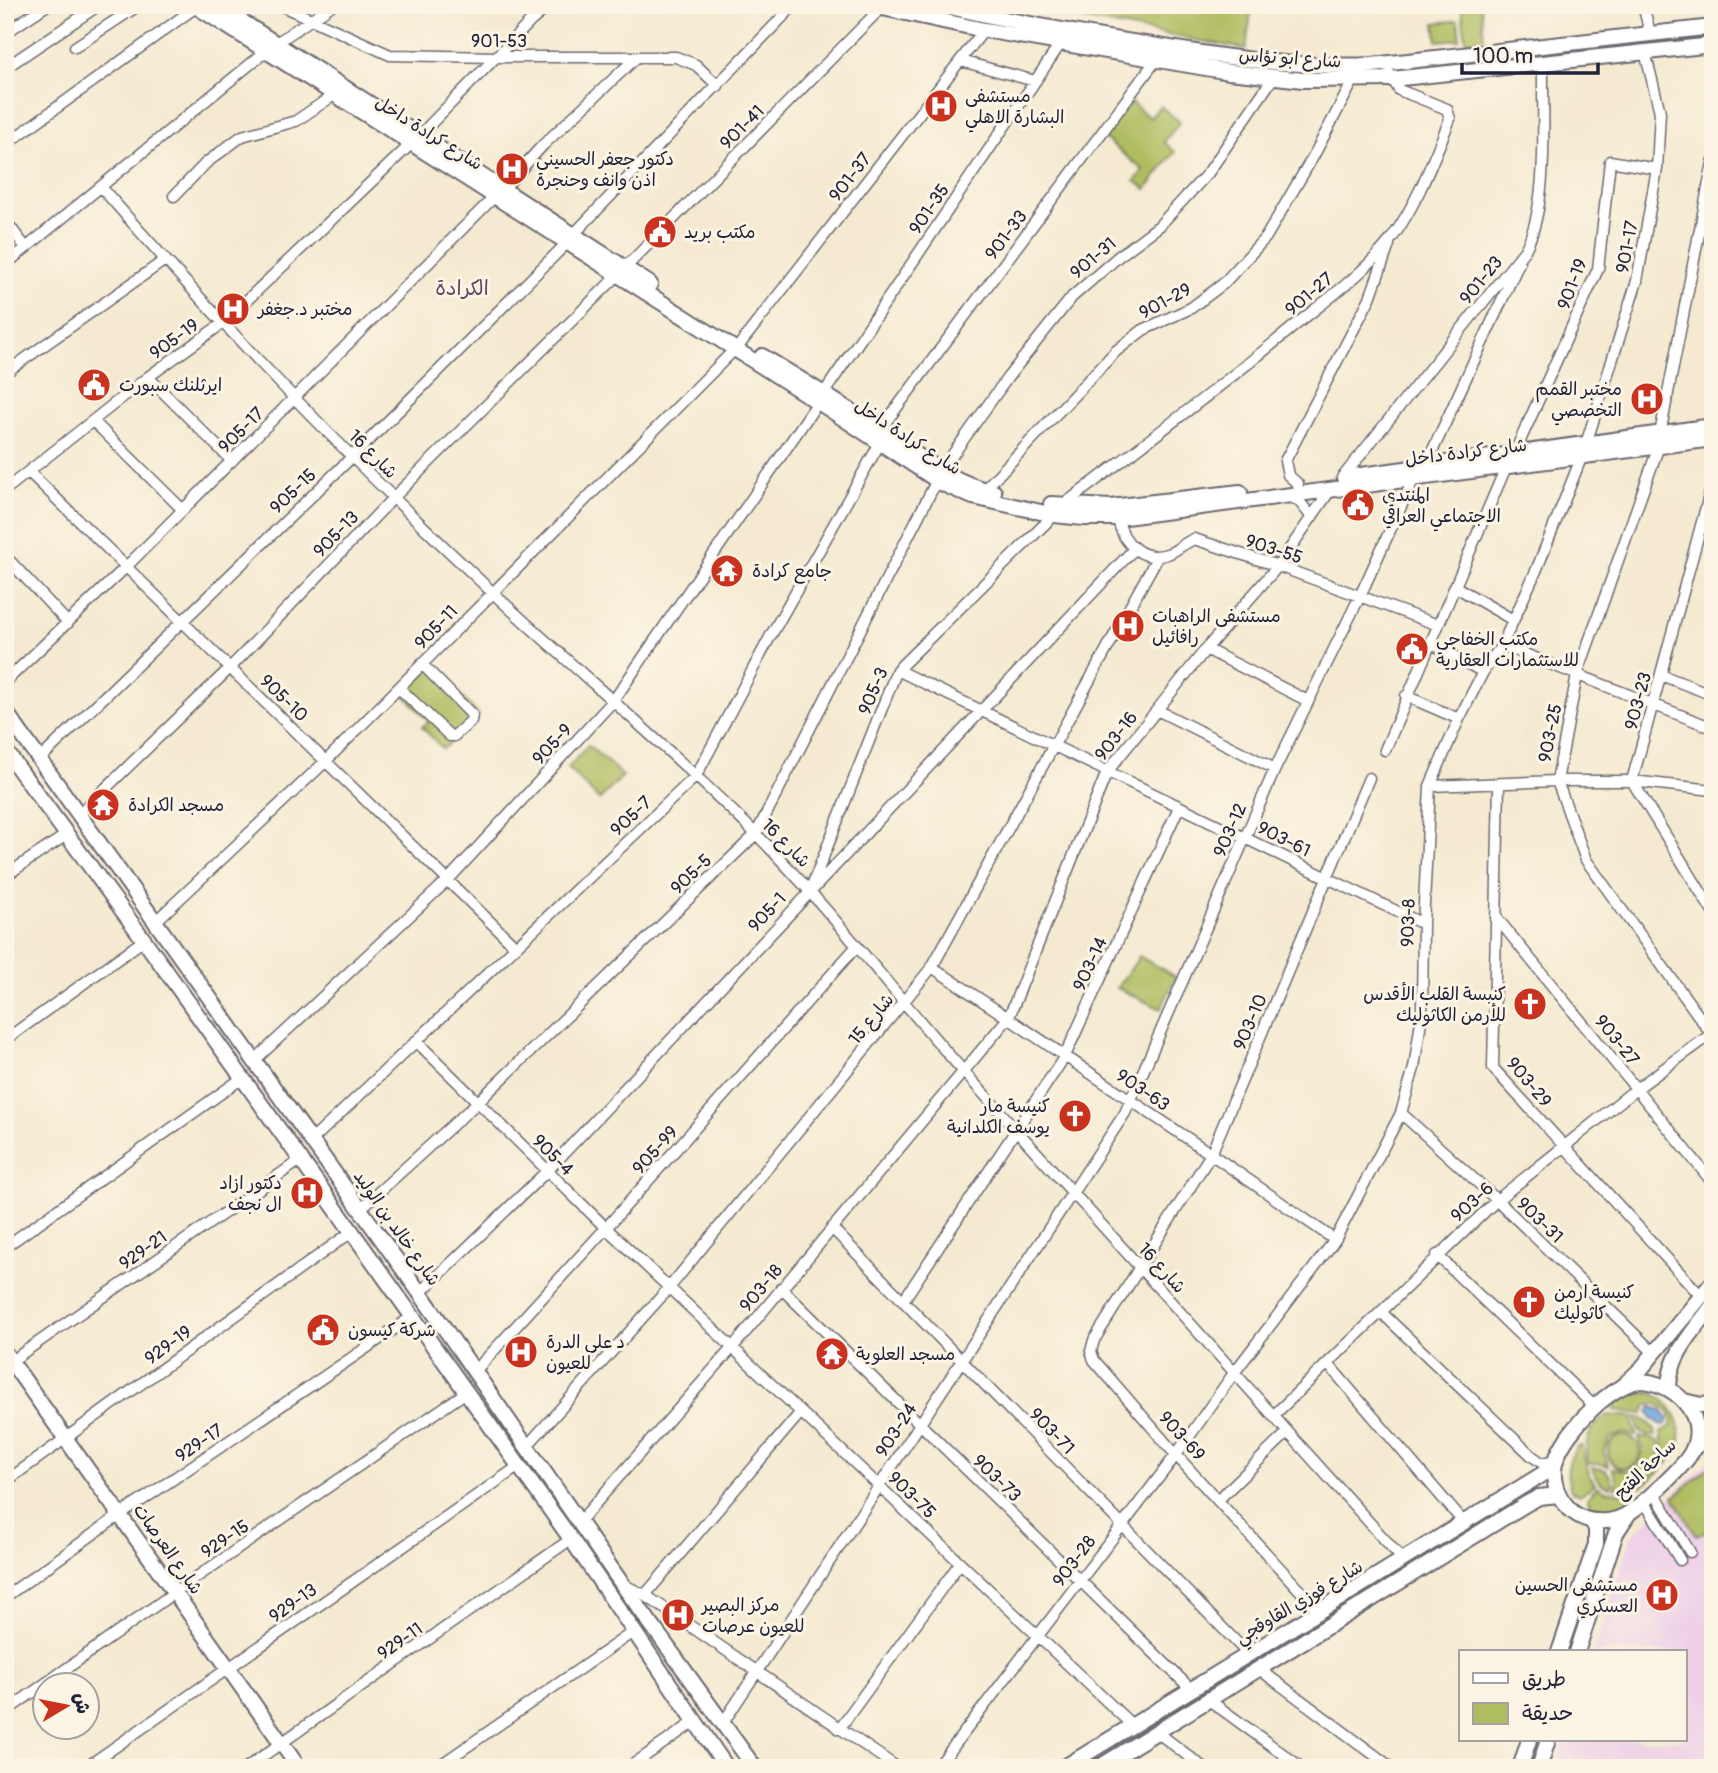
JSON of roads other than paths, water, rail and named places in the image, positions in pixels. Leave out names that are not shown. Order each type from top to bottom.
[{"type":"main road","name":"شارع كرادة داخل","points":[[216,5],[334,95],[415,140]]},
{"type":"main road","name":"شارع ابو نؤاس","points":[[942,5],[1093,36],[1240,59],[1325,66],[1386,63],[1713,27]]},
{"type":"main road","name":"شارع كرادة داخل","points":[[195,6],[270,48],[973,497],[1058,510],[1111,507],[1298,484],[1414,478],[1506,467],[1584,450]]},
{"type":"main road","name":"شارع ابو نؤاس","points":[[875,7],[984,30],[1273,78],[1353,81],[1392,79],[1713,45]]},
{"type":"main road","name":"شارع كرادة داخل","points":[[1660,440],[1713,426]]},
{"type":"main road","name":"شارع كرادة داخل","points":[[939,476],[1084,518],[1118,518],[1284,495],[1425,467],[1514,454],[1584,450],[1660,440],[1713,439]]},
{"type":"main road","name":"شارع خالد بن الوليد","points":[[5,711],[312,1140],[622,1584],[755,1768]]},
{"type":"main road","points":[[5,750],[144,940],[350,1233],[519,1466],[727,1768]]},
{"type":"main road","points":[[1669,1388],[1669,1377],[1678,1353],[1707,1300],[1713,1282]]},
{"type":"main road","points":[[1560,1650],[1596,1544],[1596,1529],[1592,1521],[1573,1512],[1559,1495],[1555,1486],[1555,1464],[1572,1432],[1595,1407],[1624,1384],[1707,1300]]},
{"type":"main road","name":"شارع العرصات","points":[[7,1360],[299,1768]]},
{"type":"main road","points":[[1624,1384],[1647,1381],[1669,1388],[1685,1401],[1701,1405],[1713,1404]]},
{"type":"main road","name":"ساحة الفتح","points":[[1592,1521],[1609,1521],[1630,1512],[1686,1460],[1693,1449],[1695,1428],[1685,1401]]},
{"type":"main road","points":[[1693,1449],[1713,1432]]},
{"type":"main road","name":"شارع فوزي القاوقجي","points":[[1063,1768],[1465,1524],[1555,1464]]},
{"type":"main road","name":"شارع فوزي القاوقجي","points":[[1098,1768],[1526,1504],[1539,1497],[1559,1495]]},
{"type":"main road","points":[[1578,1650],[1616,1533],[1630,1512]]},
{"type":"main road","points":[[1520,1768],[1528,1742]]},
{"type":"main road","points":[[1539,1768],[1547,1742]]},
{"type":"street","points":[[5,33],[47,5]]},
{"type":"street","points":[[5,68],[99,5]]},
{"type":"street","points":[[75,47],[139,5]]},
{"type":"street","name":"901-53","points":[[280,5],[390,55],[676,57],[695,65],[719,86]]},
{"type":"street","points":[[5,265],[270,48],[332,5]]},
{"type":"street","name":"905-19","points":[[5,490],[148,377],[223,323],[415,140],[531,21],[550,5]]},
{"type":"street","name":"905-15","points":[[38,760],[354,456],[570,239],[794,5]]},
{"type":"street","points":[[1643,5],[1650,33]]},
{"type":"street","points":[[5,145],[195,6]]},
{"type":"street","name":"901-41","points":[[621,271],[875,7]]},
{"type":"street","name":"901-37","points":[[738,346],[984,30]]},
{"type":"street","name":"901-35","points":[[821,398],[1060,43]]},
{"type":"street","name":"901-17","points":[[1584,450],[1637,281],[1657,169],[1660,112],[1645,52]]},
{"type":"street","name":"905-17","points":[[5,682],[127,566],[543,145],[638,57]]},
{"type":"street","name":"901-33","points":[[880,436],[1156,60]]},
{"type":"street","points":[[961,61],[1035,81]]},
{"type":"street","points":[[1386,63],[1392,79]]},
{"type":"street","name":"901-23","points":[[1336,484],[1525,250],[1539,211],[1543,63]]},
{"type":"street","name":"901-31","points":[[939,476],[1007,377],[1072,297],[1159,226],[1208,173],[1273,78]]},
{"type":"street","name":"901-27","points":[[1058,510],[1244,368],[1368,265],[1392,238],[1429,171],[1450,113],[1447,109],[1399,90],[1392,79]]},
{"type":"street","name":"901-29","points":[[984,490],[1116,351],[1143,330],[1191,308],[1223,284],[1266,237],[1353,81]]},
{"type":"street","points":[[174,196],[206,163],[242,136],[296,121],[334,95]]},
{"type":"street","name":"901-19","points":[[1514,454],[1598,269],[1610,161],[1657,169]]},
{"type":"street","name":"903-25","points":[[1712,1034],[1586,860],[1557,781],[1577,675],[1660,440],[1713,162]]},
{"type":"street","name":"شارع 16","points":[[102,188],[223,323],[394,497],[492,592],[696,776],[810,890],[964,1072],[1404,1561]]},
{"type":"street","points":[[5,219],[26,248]]},
{"type":"street","points":[[1298,484],[1288,475],[1285,461],[1370,298],[1392,238]]},
{"type":"street","points":[[1425,467],[1525,250]]},
{"type":"street","points":[[5,373],[165,260]]},
{"type":"street","name":"905-13","points":[[78,815],[230,668],[394,497],[621,271]]},
{"type":"street","name":"905-11","points":[[156,922],[326,761],[738,346]]},
{"type":"street","points":[[148,377],[232,461]]},
{"type":"street","name":"905-9","points":[[255,1060],[448,880],[614,700],[821,398]]},
{"type":"street","points":[[93,421],[183,510]]},
{"type":"street","name":"905-7","points":[[312,1140],[696,776],[880,436]]},
{"type":"street","name":"903-8","points":[[1234,1373],[1335,1240],[1401,1114],[1414,1068],[1422,1014],[1423,924],[1430,786],[1459,719],[1483,672],[1502,645],[1536,571],[1584,450]]},
{"type":"street","points":[[1385,750],[1506,467]]},
{"type":"street","name":"905-10","points":[[29,472],[516,947]]},
{"type":"street","name":"905-5","points":[[359,1210],[478,1102],[756,834],[939,476]]},
{"type":"street","name":"903-12","points":[[1074,1192],[1125,1113],[1244,836],[1414,478]]},
{"type":"street","name":"903-23","points":[[1632,782],[1713,481]]},
{"type":"street","name":"903-16","points":[[964,1072],[1009,1017],[1107,772],[1206,649],[1278,566],[1336,484]]},
{"type":"street","points":[[1284,495],[1298,500],[1312,517]]},
{"type":"street","name":"905-3","points":[[810,890],[897,670],[1058,510]]},
{"type":"street","points":[[1118,518],[1121,533],[1134,549],[1146,555],[1158,556]]},
{"type":"street","name":"903-55","points":[[1158,556],[1168,554],[1194,540],[1278,566],[1438,625]]},
{"type":"street","name":"905-1","points":[[420,1293],[547,1171],[1134,549]]},
{"type":"street","points":[[5,556],[68,623]]},
{"type":"street","name":"شارع 15","points":[[527,1446],[669,1288],[932,967],[1158,556]]},
{"type":"street","points":[[1455,587],[1513,620]]},
{"type":"street","points":[[1431,643],[1483,672]]},
{"type":"street","points":[[1502,645],[1713,728]]},
{"type":"street","points":[[1206,649],[1308,701]]},
{"type":"street","points":[[399,688],[450,736],[454,736],[471,721],[472,715],[422,664]]},
{"type":"street","name":"903-61","points":[[897,670],[1423,924]]},
{"type":"street","points":[[1661,675],[1713,695]]},
{"type":"street","points":[[1406,696],[1459,719]]},
{"type":"street","points":[[1157,710],[1275,769]]},
{"type":"street","name":"903-10","points":[[1139,1266],[1211,1154],[1369,778]]},
{"type":"street","points":[[1430,786],[1557,781],[1632,782],[1713,790]]},
{"type":"street","points":[[1632,782],[1713,912]]},
{"type":"street","name":"903-29","points":[[1499,784],[1493,1068],[1707,1300]]},
{"type":"street","name":"903-14","points":[[903,1301],[1065,1056],[1179,807]]},
{"type":"street","points":[[5,876],[66,835]]},
{"type":"street","name":"903-27","points":[[1496,917],[1713,1183]]},
{"type":"street","points":[[5,1040],[144,940]]},
{"type":"street","name":"905-99","points":[[475,1371],[856,947]]},
{"type":"street","name":"903-63","points":[[932,967],[1335,1240]]},
{"type":"street","name":"903-6","points":[[1273,1416],[1497,1200],[1636,1089],[1712,1034]]},
{"type":"street","name":"905-4","points":[[417,1042],[669,1288]]},
{"type":"street","name":"903-18","points":[[580,1521],[733,1347],[964,1072]]},
{"type":"street","points":[[5,1247],[241,1079]]},
{"type":"street","name":"903-31","points":[[1401,1114],[1497,1200],[1654,1353]]},
{"type":"street","name":"929-21","points":[[7,1360],[299,1161]]},
{"type":"street","name":"903-24","points":[[723,1723],[1074,1192]]},
{"type":"street","name":"903-71","points":[[832,1228],[1249,1655]]},
{"type":"street","name":"929-19","points":[[5,1482],[350,1233]]},
{"type":"street","points":[[1437,1255],[1595,1407]]},
{"type":"street","name":"903-69","points":[[1139,1266],[1094,1340],[1091,1351],[1094,1360],[1176,1455],[1320,1612]]},
{"type":"street","name":"903-75","points":[[669,1288],[1133,1726]]},
{"type":"street","name":"903-73","points":[[781,1288],[1192,1690]]},
{"type":"street","points":[[1381,1312],[1532,1456],[1542,1463],[1555,1464]]},
{"type":"street","name":"929-17","points":[[5,1597],[412,1317]]},
{"type":"street","points":[[1328,1364],[1465,1524]]},
{"type":"street","name":"903-28","points":[[937,1768],[1176,1455],[1234,1373]]},
{"type":"street","name":"929-15","points":[[5,1712],[465,1393]]},
{"type":"street","points":[[645,1595],[801,1412]]},
{"type":"street","points":[[1218,1500],[1288,1432]]},
{"type":"street","name":"929-13","points":[[85,1768],[519,1466]]},
{"type":"street","points":[[1649,1497],[1690,1552]]},
{"type":"street","points":[[1649,1497],[1680,1560]]},
{"type":"street","name":"929-11","points":[[246,1768],[570,1539]]},
{"type":"street","points":[[839,1729],[960,1563]]},
{"type":"street","points":[[622,1584],[645,1595],[898,1768]]},
{"type":"street","points":[[436,1768],[633,1632]]},
{"type":"street","points":[[1259,1669],[1392,1768]]},
{"type":"street","points":[[1209,1700],[1302,1768]]},
{"type":"street","points":[[628,1768],[694,1722]]},
{"type":"street","points":[[1157,1732],[1204,1768]]},
{"type":"water","points":[[1652,1407],[1661,1410],[1668,1419],[1666,1424],[1662,1425],[1653,1419],[1649,1412]]},
{"type":"place","name":"مستشفى البشارة الاهلي","points":[[941,106]]},
{"type":"place","name":"دكتور جعفر الحسيني اذن وانف وحنجرة","points":[[512,169]]},
{"type":"place","name":"مكتب بريد","points":[[660,232]]},
{"type":"place","name":"مختبر د.جغفر","points":[[233,309]]},
{"type":"place","name":"ايرثلنك سبورت","points":[[94,385]]},
{"type":"place","name":"مختبر القمم التخصصي","points":[[1647,399]]},
{"type":"place","name":"المنتدى الاجتماعي العراقي","points":[[1358,505]]},
{"type":"place","name":"جامع كرادة","points":[[727,571]]},
{"type":"place","name":"مستشفى الراهبات رافائيل","points":[[1128,626]]},
{"type":"place","name":"مكتب الخفاجي للاستثمارات العقارية","points":[[1412,649]]},
{"type":"place","name":"مسجد الكرادة","points":[[103,805]]},
{"type":"place","name":"كنيسة القلب الأقدس للأرمن الكاثوليك","points":[[1530,1004]]},
{"type":"place","name":"كنيسة مار يوسف الكلدانية","points":[[1075,1116]]},
{"type":"place","name":"دكتور ازاد ال نجف","points":[[307,1193]]},
{"type":"place","name":"كنيسة ارمن كاثوليك","points":[[1529,1302]]},
{"type":"place","name":"شركة كيسون","points":[[323,1330]]},
{"type":"place","name":"د علي الدرة للعيون","points":[[521,1352]]},
{"type":"place","name":"مسجد العلوية","points":[[832,1354]]},
{"type":"place","name":"مستشفى الحسين العسكري","points":[[1662,1595]]},
{"type":"place","name":"مركز البصير للعيون عرصات","points":[[678,1615]]},
{"type":"district","name":"الكرادة","points":[[462,288]]}]
